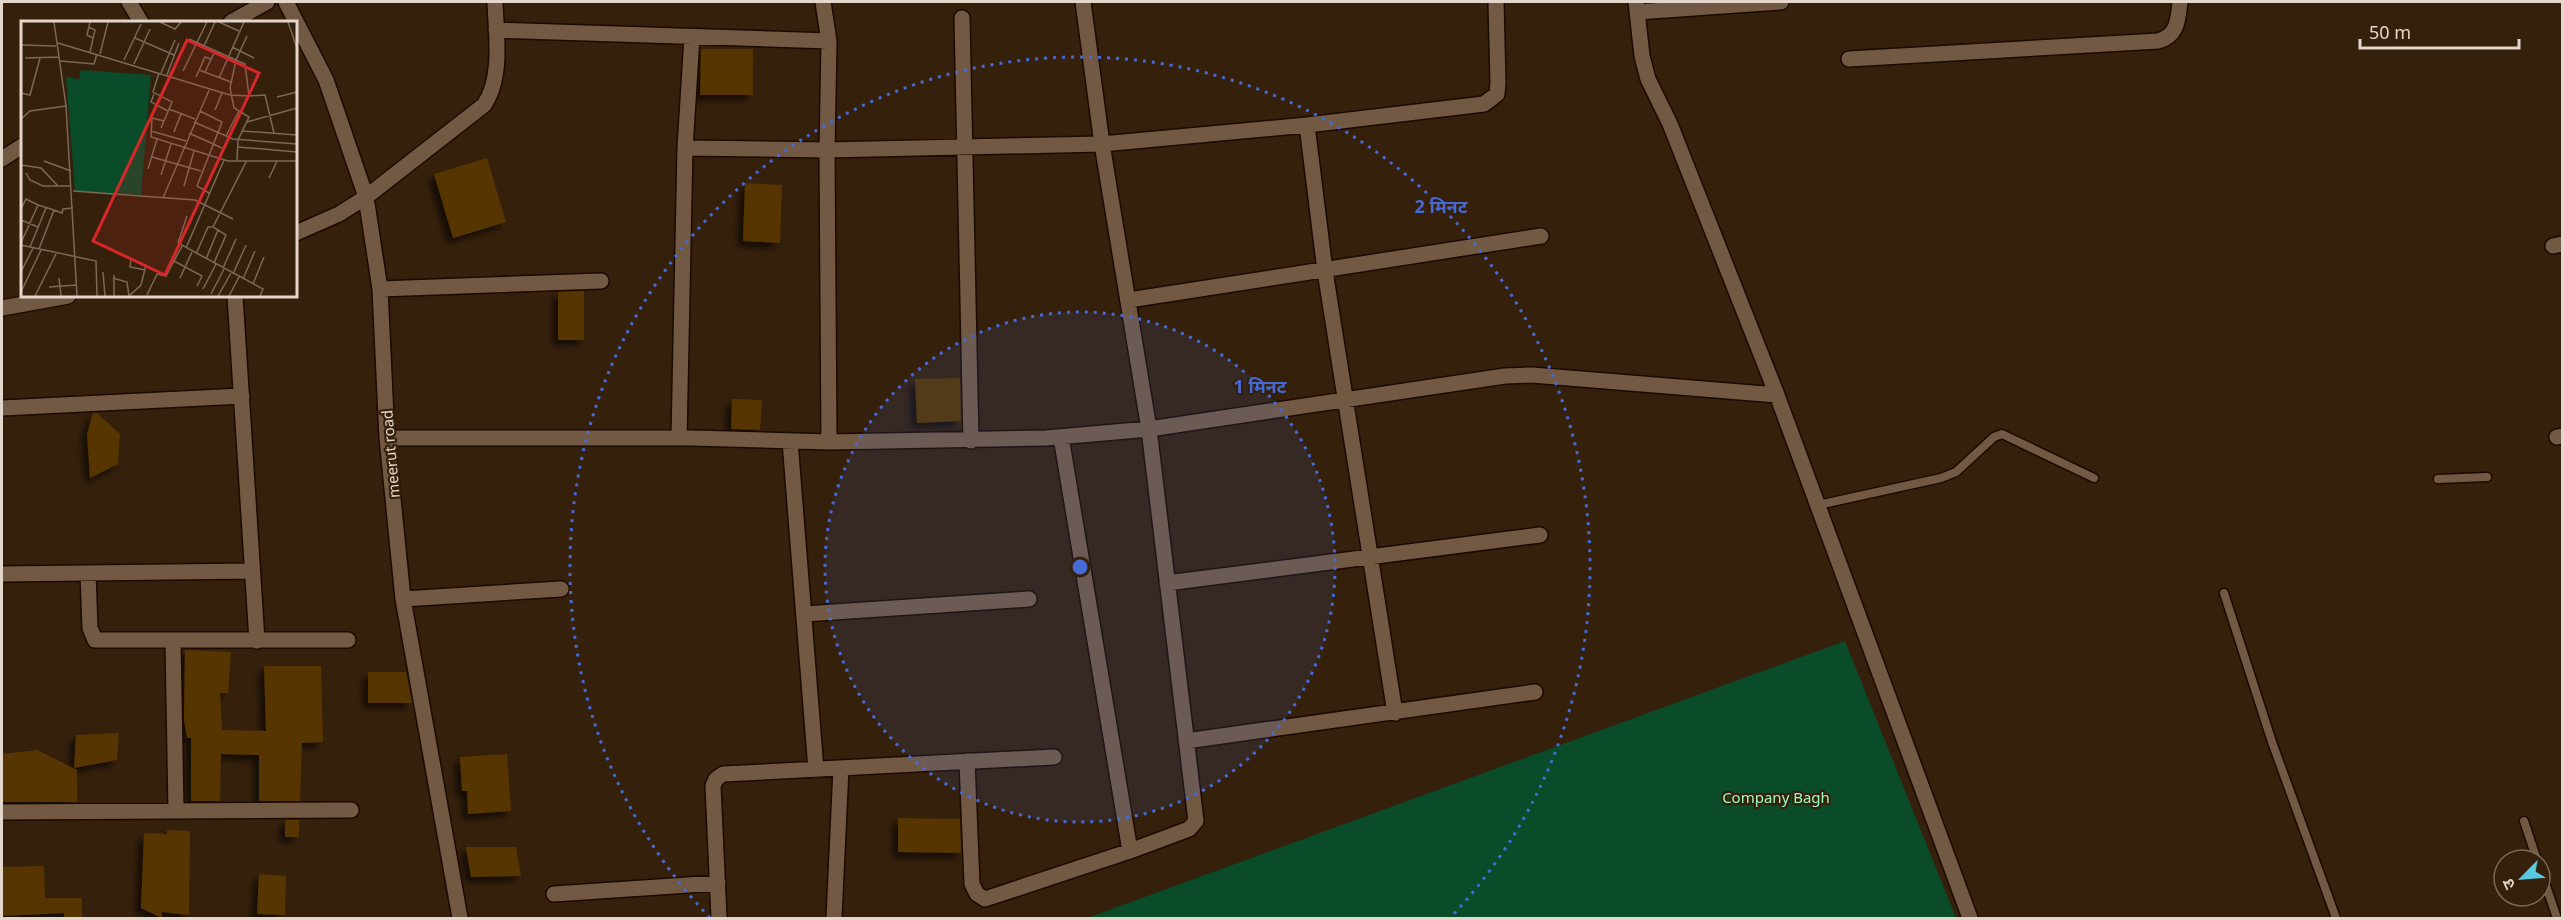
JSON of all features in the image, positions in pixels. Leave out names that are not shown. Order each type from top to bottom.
[{"type":"street","points":[[129,2],[140,21]]},
{"type":"street","points":[[233,21],[267,2]]},
{"type":"street","name":"meerut road","points":[[286,2],[296,21]]},
{"type":"street","points":[[297,233],[339,214],[366,197],[484,105],[491,96],[495,79],[495,2]]},
{"type":"street","points":[[823,2],[829,41],[827,150],[830,442]]},
{"type":"street","points":[[967,761],[972,884],[977,894],[985,899],[1130,851],[1194,826],[1196,813],[1149,429],[1102,144],[1083,2]]},
{"type":"street","points":[[685,148],[827,150],[1102,144],[1307,125],[1491,101],[1497,94],[1498,83],[1496,2]]},
{"type":"street","points":[[1781,2],[1636,7],[1642,57],[1648,79],[1670,124],[1778,395],[1970,918]]},
{"type":"street","points":[[1849,59],[2158,41],[2168,39],[2174,32],[2180,2]]},
{"type":"street","points":[[962,18],[970,441]]},
{"type":"street","name":"meerut road","points":[[297,23],[326,80],[366,197],[380,289],[387,438],[403,598],[460,918]]},
{"type":"street","points":[[496,30],[829,41]]},
{"type":"street","points":[[679,438],[685,148],[692,37]]},
{"type":"street","points":[[1307,125],[1325,271],[1395,713]]},
{"type":"street","points":[[2,159],[21,147]]},
{"type":"street","points":[[1129,300],[1541,236]]},
{"type":"street","points":[[380,289],[601,281]]},
{"type":"street","points":[[2,308],[62,297]]},
{"type":"street","points":[[235,297],[257,641]]},
{"type":"street","points":[[387,438],[679,438],[830,442],[970,441],[1062,437],[1149,429],[1505,376],[1532,375],[1778,395]]},
{"type":"street","points":[[2,408],[242,396]]},
{"type":"street","points":[[1062,437],[1130,851]]},
{"type":"street","points":[[790,441],[816,770]]},
{"type":"street","points":[[1167,583],[1540,535]]},
{"type":"street","points":[[2,574],[252,571]]},
{"type":"street","points":[[88,573],[90,628],[95,640],[348,640]]},
{"type":"street","points":[[403,598],[561,589]]},
{"type":"street","points":[[804,614],[1029,599]]},
{"type":"street","points":[[173,641],[176,811]]},
{"type":"street","points":[[1186,741],[1535,693]]},
{"type":"street","points":[[719,918],[713,786],[716,779],[732,772],[816,770],[1054,757]]},
{"type":"street","points":[[834,918],[841,768]]},
{"type":"street","points":[[2,812],[351,810]]},
{"type":"street","points":[[554,894],[717,883]]},
{"type":"lane","points":[[1818,505],[1941,478],[1956,472],[1994,437],[2002,434],[2094,478]]},
{"type":"lane","points":[[2438,479],[2487,477]]},
{"type":"lane","points":[[2224,593],[2272,742],[2336,918]]},
{"type":"lane","points":[[2524,821],[2533,848]]},
{"type":"lane","points":[[2552,903],[2557,918]]},
{"type":"green space","name":"Company Bagh","points":[[1845,641],[1956,918],[1087,918]]},
{"type":"building","points":[[701,49],[753,49],[753,95],[700,95]]},
{"type":"building","points":[[487,158],[506,222],[453,238],[434,174]]},
{"type":"building","points":[[745,183],[782,185],[780,243],[743,241]]},
{"type":"building","points":[[584,291],[584,340],[558,340],[558,292]]},
{"type":"building","points":[[960,378],[961,421],[917,423],[915,379]]},
{"type":"building","points":[[732,399],[762,400],[760,430],[731,429]]},
{"type":"building","points":[[93,413],[97,413],[120,434],[118,464],[90,478],[87,434]]},
{"type":"building","points":[[185,650],[231,652],[228,693],[220,693],[222,730],[266,731],[264,666],[321,666],[323,742],[302,743],[300,801],[259,801],[259,755],[221,754],[220,801],[191,801],[191,738],[187,738],[184,720]]},
{"type":"building","points":[[368,672],[406,672],[412,703],[368,703]]},
{"type":"building","points":[[119,733],[117,760],[74,768],[76,735]]},
{"type":"building","points":[[37,750],[77,770],[77,802],[2,802],[2,754]]},
{"type":"building","points":[[507,754],[511,811],[468,814],[467,791],[462,791],[460,757]]},
{"type":"building","points":[[898,818],[960,819],[961,853],[898,852]]},
{"type":"building","points":[[285,820],[299,820],[299,837],[285,837]]},
{"type":"building","points":[[167,830],[190,831],[189,915],[162,912],[162,918],[141,908],[144,833],[167,834]]},
{"type":"building","points":[[466,847],[516,847],[521,876],[471,877]]},
{"type":"building","points":[[44,866],[45,898],[82,898],[82,918],[64,918],[64,913],[2,916],[2,867]]},
{"type":"building","points":[[259,874],[286,876],[285,915],[257,914]]}]
